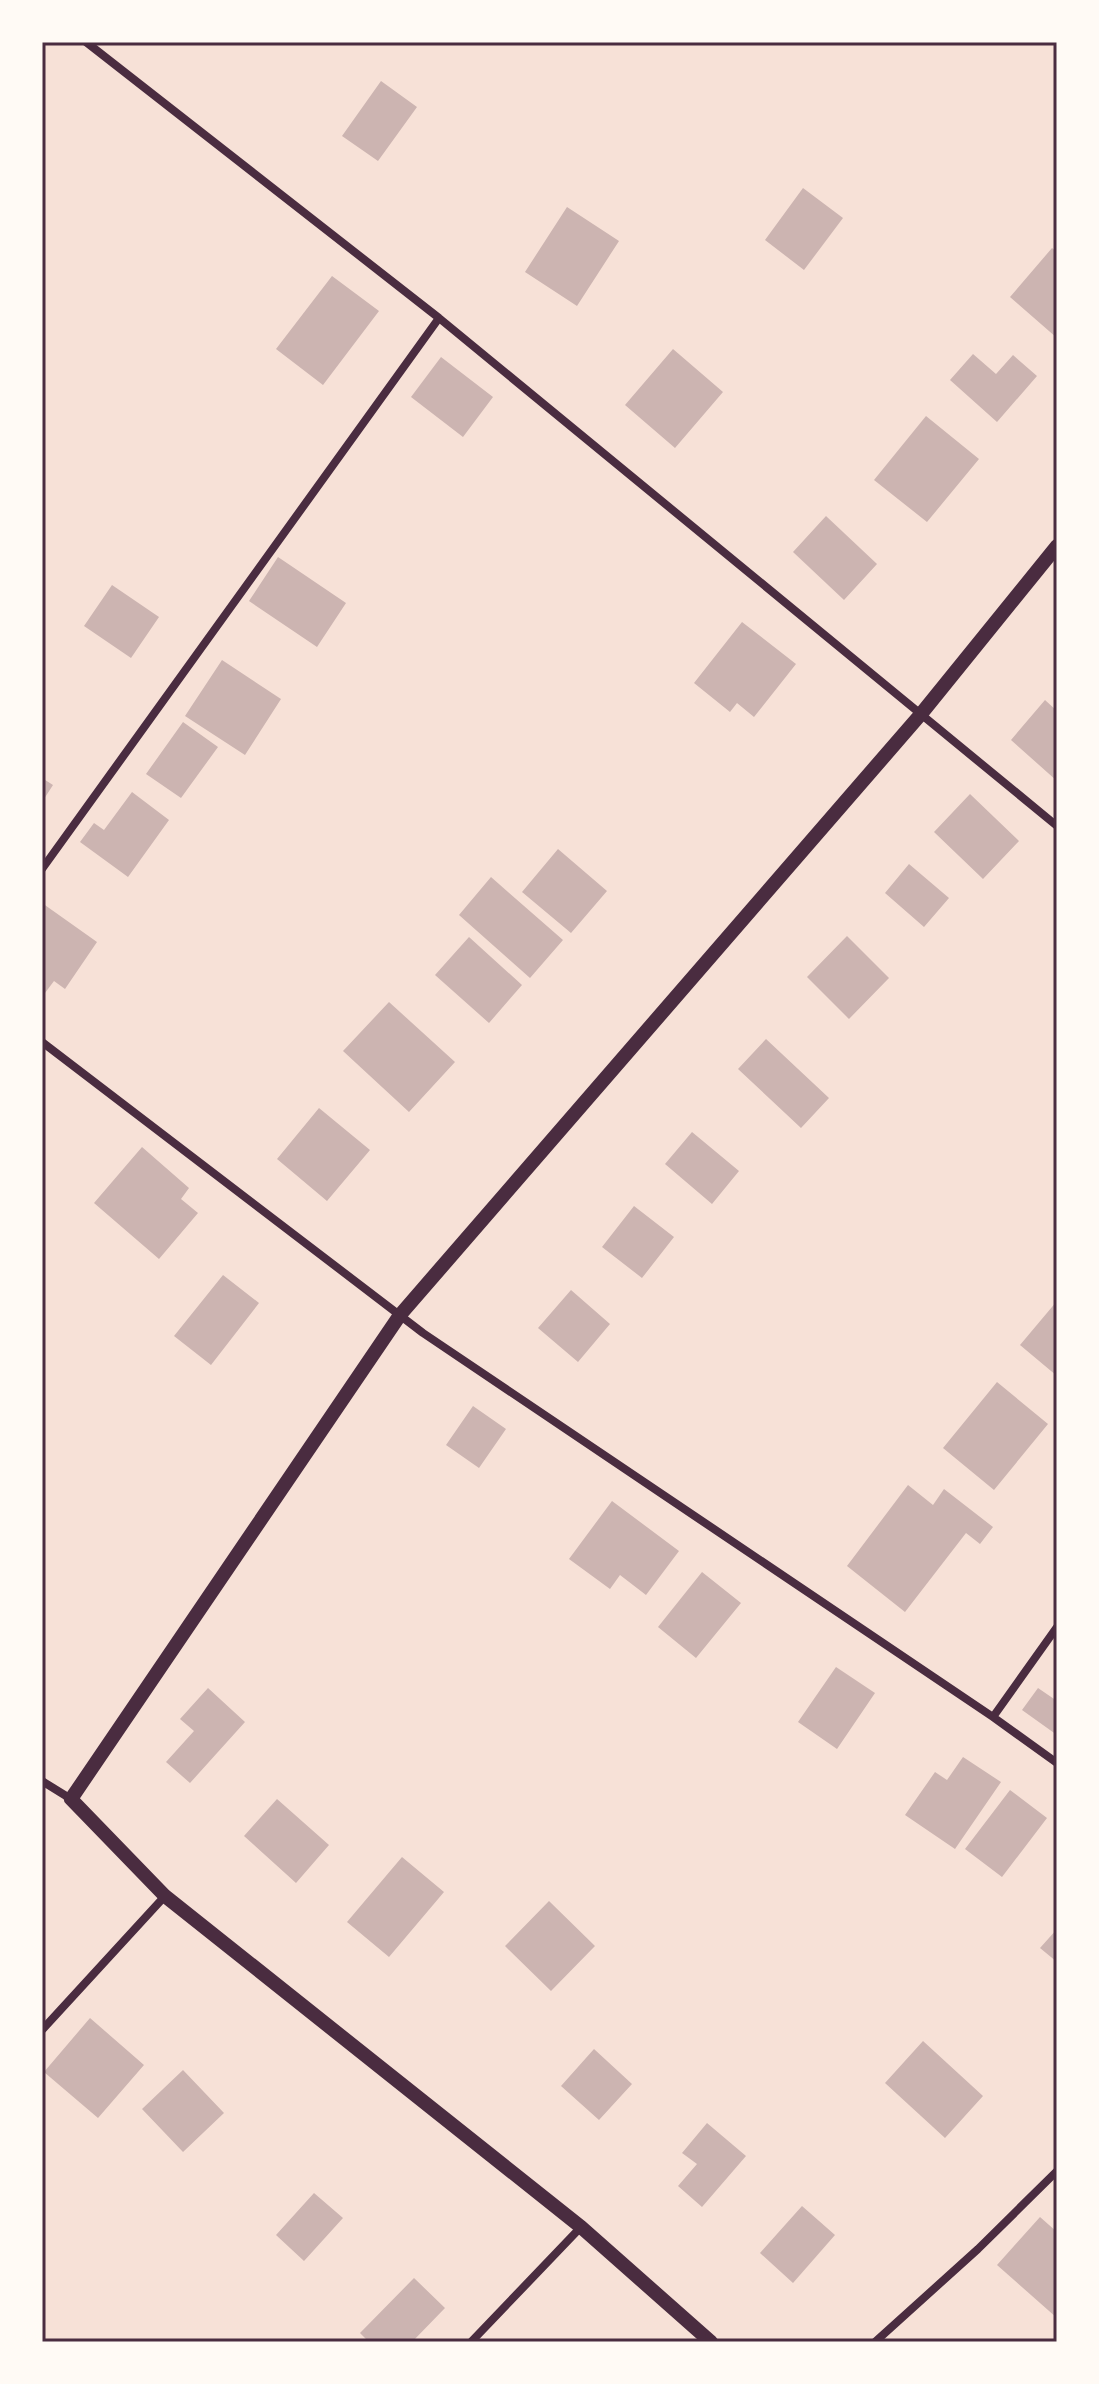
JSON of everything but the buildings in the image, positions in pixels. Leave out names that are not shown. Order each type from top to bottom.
[{"type":"street","points":[[86,42],[439,318],[1057,826]]},
{"type":"street","points":[[42,869],[439,318]]},
{"type":"street","points":[[71,1799],[400,1315],[921,714],[1057,546]]},
{"type":"street","points":[[42,1042],[400,1315],[1057,1763]]},
{"type":"street","points":[[993,1717],[1057,1627]]},
{"type":"street","points":[[42,1781],[71,1799],[165,1896],[581,2227],[711,2342]]},
{"type":"street","points":[[42,2030],[165,1896]]},
{"type":"street","points":[[875,2342],[978,2249],[1057,2171]]},
{"type":"street","points":[[471,2342],[581,2227]]}]
